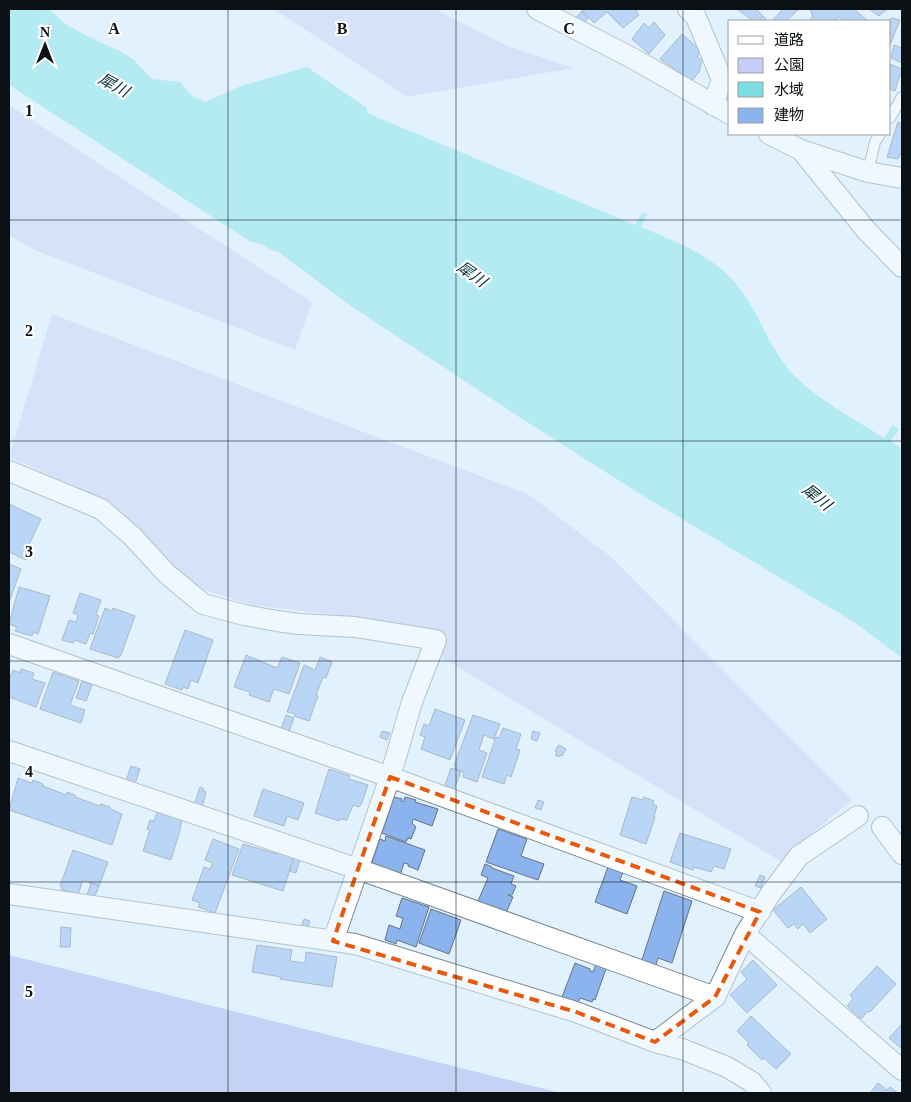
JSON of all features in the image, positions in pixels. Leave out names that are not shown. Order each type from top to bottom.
[{"type":"street","points":[[537,9],[634,59],[722,109],[722,80],[696,17],[688,9]]},
{"type":"street","points":[[771,135],[801,150],[868,172],[902,178]]},
{"type":"street","points":[[801,150],[866,230],[902,267]]},
{"type":"street","points":[[9,472],[101,509],[132,536],[167,574],[203,604],[244,615],[277,621],[300,624],[355,626],[436,640],[412,702],[390,777],[333,941]]},
{"type":"street","points":[[9,644],[390,777],[760,912]]},
{"type":"street","points":[[9,751],[358,869],[714,996]]},
{"type":"street","points":[[655,1042],[714,996],[745,934],[771,893],[799,856],[858,816]]},
{"type":"street","points":[[902,834],[882,827],[902,854]]},
{"type":"street","points":[[9,894],[355,944],[576,1012],[655,1042],[682,1049],[727,1067],[752,1082],[762,1093]]},
{"type":"street","points":[[745,934],[902,1070]]},
{"type":"lane","points":[[891,116],[902,97]]},
{"type":"lane","points":[[868,172],[875,142],[879,135]]},
{"type":"highlighted area","points":[[390,777],[760,912],[715,997],[655,1042],[576,1012],[333,941]]},
{"type":"green space","points":[[274,9],[435,9],[507,46],[574,68],[407,97]]},
{"type":"green space","points":[[9,105],[312,302],[295,350],[32,249],[9,235]]},
{"type":"green space","points":[[52,314],[528,494],[610,556],[852,800],[780,861],[441,657],[448,636],[375,620],[252,605],[195,587],[117,511],[67,483],[9,457]]},
{"type":"shaded area","points":[[9,955],[561,1093],[9,1093]]},
{"type":"water","name":"犀川","points":[[9,9],[49,9],[65,24],[122,52],[135,61],[152,79],[180,82],[192,96],[205,102],[241,86],[307,67],[367,108],[367,113],[635,225],[642,213],[647,214],[641,227],[703,256],[716,265],[740,289],[779,356],[801,382],[835,408],[884,438],[893,425],[899,429],[891,441],[902,449],[902,658],[854,622],[637,492],[516,415],[351,306],[277,251],[270,250],[260,243],[251,242],[9,85]]},
{"type":"building","points":[[639,9],[636,11],[639,15],[623,28],[607,12],[594,23],[582,10]]},
{"type":"building","points":[[737,9],[756,9],[766,19],[752,20]]},
{"type":"building","points":[[783,9],[799,9],[787,20],[773,20]]},
{"type":"building","points":[[810,9],[854,9],[867,20],[842,20],[839,17],[836,20],[809,20],[813,17]]},
{"type":"building","points":[[869,9],[887,9],[879,16]]},
{"type":"building","points":[[582,11],[588,18],[583,24],[574,20]]},
{"type":"building","points":[[892,18],[900,20],[891,42],[891,20],[889,20]]},
{"type":"building","points":[[654,22],[665,35],[649,54],[632,39],[644,23],[649,28]]},
{"type":"building","points":[[682,34],[700,50],[697,57],[702,60],[699,72],[692,81],[660,59]]},
{"type":"building","points":[[894,45],[902,48],[902,63],[891,58]]},
{"type":"building","points":[[891,64],[902,69],[902,76],[900,75],[895,91],[891,89]]},
{"type":"building","points":[[898,122],[902,124],[902,151],[898,159],[887,157]]},
{"type":"building","points":[[9,504],[41,519],[27,549],[30,551],[26,560],[9,552]]},
{"type":"building","points":[[9,564],[21,569],[9,602]]},
{"type":"building","points":[[19,587],[50,596],[38,634],[33,632],[32,636],[15,631],[17,627],[9,624]]},
{"type":"building","points":[[80,593],[101,600],[96,615],[99,616],[93,634],[90,633],[86,644],[74,640],[73,643],[62,640],[69,620],[76,622],[78,615],[73,613]]},
{"type":"building","points":[[105,608],[112,611],[113,608],[135,616],[121,655],[118,658],[90,649]]},
{"type":"building","points":[[185,630],[213,640],[198,683],[191,680],[188,689],[183,687],[182,690],[165,684]]},
{"type":"building","points":[[246,655],[277,668],[282,657],[300,663],[289,694],[274,689],[269,702],[249,695],[250,692],[234,687]]},
{"type":"building","points":[[320,657],[332,662],[326,678],[323,677],[309,721],[287,712],[304,665],[315,670]]},
{"type":"building","points":[[21,669],[34,673],[32,679],[45,683],[36,707],[9,697],[9,677],[13,670],[20,673]]},
{"type":"building","points":[[53,672],[79,681],[70,705],[85,710],[81,723],[40,709]]},
{"type":"building","points":[[82,681],[92,685],[86,701],[76,698]]},
{"type":"building","points":[[435,709],[465,720],[450,760],[421,749],[425,737],[420,735],[424,724],[429,726]]},
{"type":"building","points":[[286,715],[294,718],[289,732],[281,729]]},
{"type":"building","points":[[473,715],[500,724],[494,739],[484,735],[479,750],[487,753],[477,782],[463,777],[464,772],[455,769],[456,766],[454,766]]},
{"type":"building","points":[[503,728],[521,734],[516,749],[520,750],[511,777],[507,775],[504,784],[482,777],[496,737],[499,738]]},
{"type":"building","points":[[382,731],[390,733],[387,740],[380,737]]},
{"type":"building","points":[[533,731],[540,733],[537,741],[531,739]]},
{"type":"building","points":[[559,745],[566,749],[562,756],[559,757],[555,755],[557,752],[555,751]]},
{"type":"building","points":[[131,766],[140,769],[135,784],[126,781]]},
{"type":"building","points":[[451,768],[461,772],[454,789],[445,785]]},
{"type":"building","points":[[329,769],[350,776],[349,779],[368,785],[361,805],[359,807],[353,805],[347,820],[340,819],[339,821],[315,813]]},
{"type":"building","points":[[18,778],[32,783],[33,780],[66,795],[67,792],[100,806],[101,804],[110,807],[110,809],[122,814],[112,845],[9,810]]},
{"type":"building","points":[[200,787],[206,792],[202,808],[194,805]]},
{"type":"building","points":[[263,789],[304,803],[298,820],[287,816],[284,826],[254,816]]},
{"type":"building","points":[[394,797],[402,799],[401,801],[403,802],[405,797],[416,800],[415,802],[438,809],[432,826],[413,819],[412,823],[416,827],[411,839],[408,838],[406,842],[382,833]]},
{"type":"building","points":[[632,797],[643,800],[644,797],[654,801],[653,804],[657,806],[646,844],[620,835]]},
{"type":"building","points":[[538,800],[544,802],[541,810],[535,808]]},
{"type":"building","points":[[157,812],[182,820],[171,860],[143,851],[150,830],[147,829],[150,820],[154,821]]},
{"type":"building","points":[[498,829],[527,839],[521,856],[544,864],[538,880],[486,862]]},
{"type":"building","points":[[680,833],[731,849],[724,869],[714,866],[711,872],[694,867],[693,870],[670,862]]},
{"type":"building","points":[[386,836],[425,850],[418,870],[404,863],[400,875],[378,865],[377,867],[372,862],[380,839],[385,841]]},
{"type":"building","points":[[213,839],[239,849],[215,913],[198,907],[200,903],[192,900],[204,867],[210,869],[213,863],[205,860]]},
{"type":"building","points":[[243,844],[277,854],[278,851],[294,857],[283,891],[232,875]]},
{"type":"building","points":[[73,850],[108,862],[99,886],[83,880],[78,895],[61,889],[62,887],[60,886]]},
{"type":"building","points":[[294,857],[300,859],[296,873],[289,871]]},
{"type":"building","points":[[485,864],[514,876],[511,884],[516,886],[512,895],[508,895],[513,897],[506,913],[478,901],[488,878],[481,875]]},
{"type":"building","points":[[608,867],[623,872],[620,880],[637,886],[627,914],[595,902]]},
{"type":"building","points":[[760,875],[765,877],[761,888],[755,886]]},
{"type":"building","points":[[91,883],[99,886],[94,898],[87,895]]},
{"type":"building","points":[[801,887],[827,919],[810,933],[803,924],[798,929],[794,924],[788,928],[773,910]]},
{"type":"building","points":[[664,891],[692,901],[672,963],[658,958],[656,965],[642,960]]},
{"type":"building","points":[[402,898],[429,907],[416,947],[397,940],[396,944],[385,940],[389,925],[400,929],[403,918],[396,916]]},
{"type":"building","points":[[431,909],[461,920],[449,954],[419,943]]},
{"type":"building","points":[[304,919],[310,921],[307,930],[301,928]]},
{"type":"building","points":[[61,927],[71,928],[70,947],[60,947]]},
{"type":"building","points":[[257,945],[292,950],[290,961],[305,963],[306,952],[337,957],[332,987],[280,979],[281,977],[252,972]]},
{"type":"building","points":[[753,960],[777,985],[747,1013],[730,995],[747,979],[741,972]]},
{"type":"building","points":[[597,962],[607,966],[595,1000],[593,999],[592,1002],[580,998],[578,1003],[562,997],[575,963],[593,972]]},
{"type":"building","points":[[877,966],[896,984],[861,1019],[847,1006],[853,999],[850,995]]},
{"type":"building","points":[[751,1016],[791,1054],[776,1069],[764,1058],[762,1060],[747,1045],[749,1043],[737,1031]]},
{"type":"building","points":[[902,1024],[902,1049],[889,1038]]},
{"type":"building","points":[[878,1083],[887,1090],[890,1087],[898,1093],[870,1093]]}]
